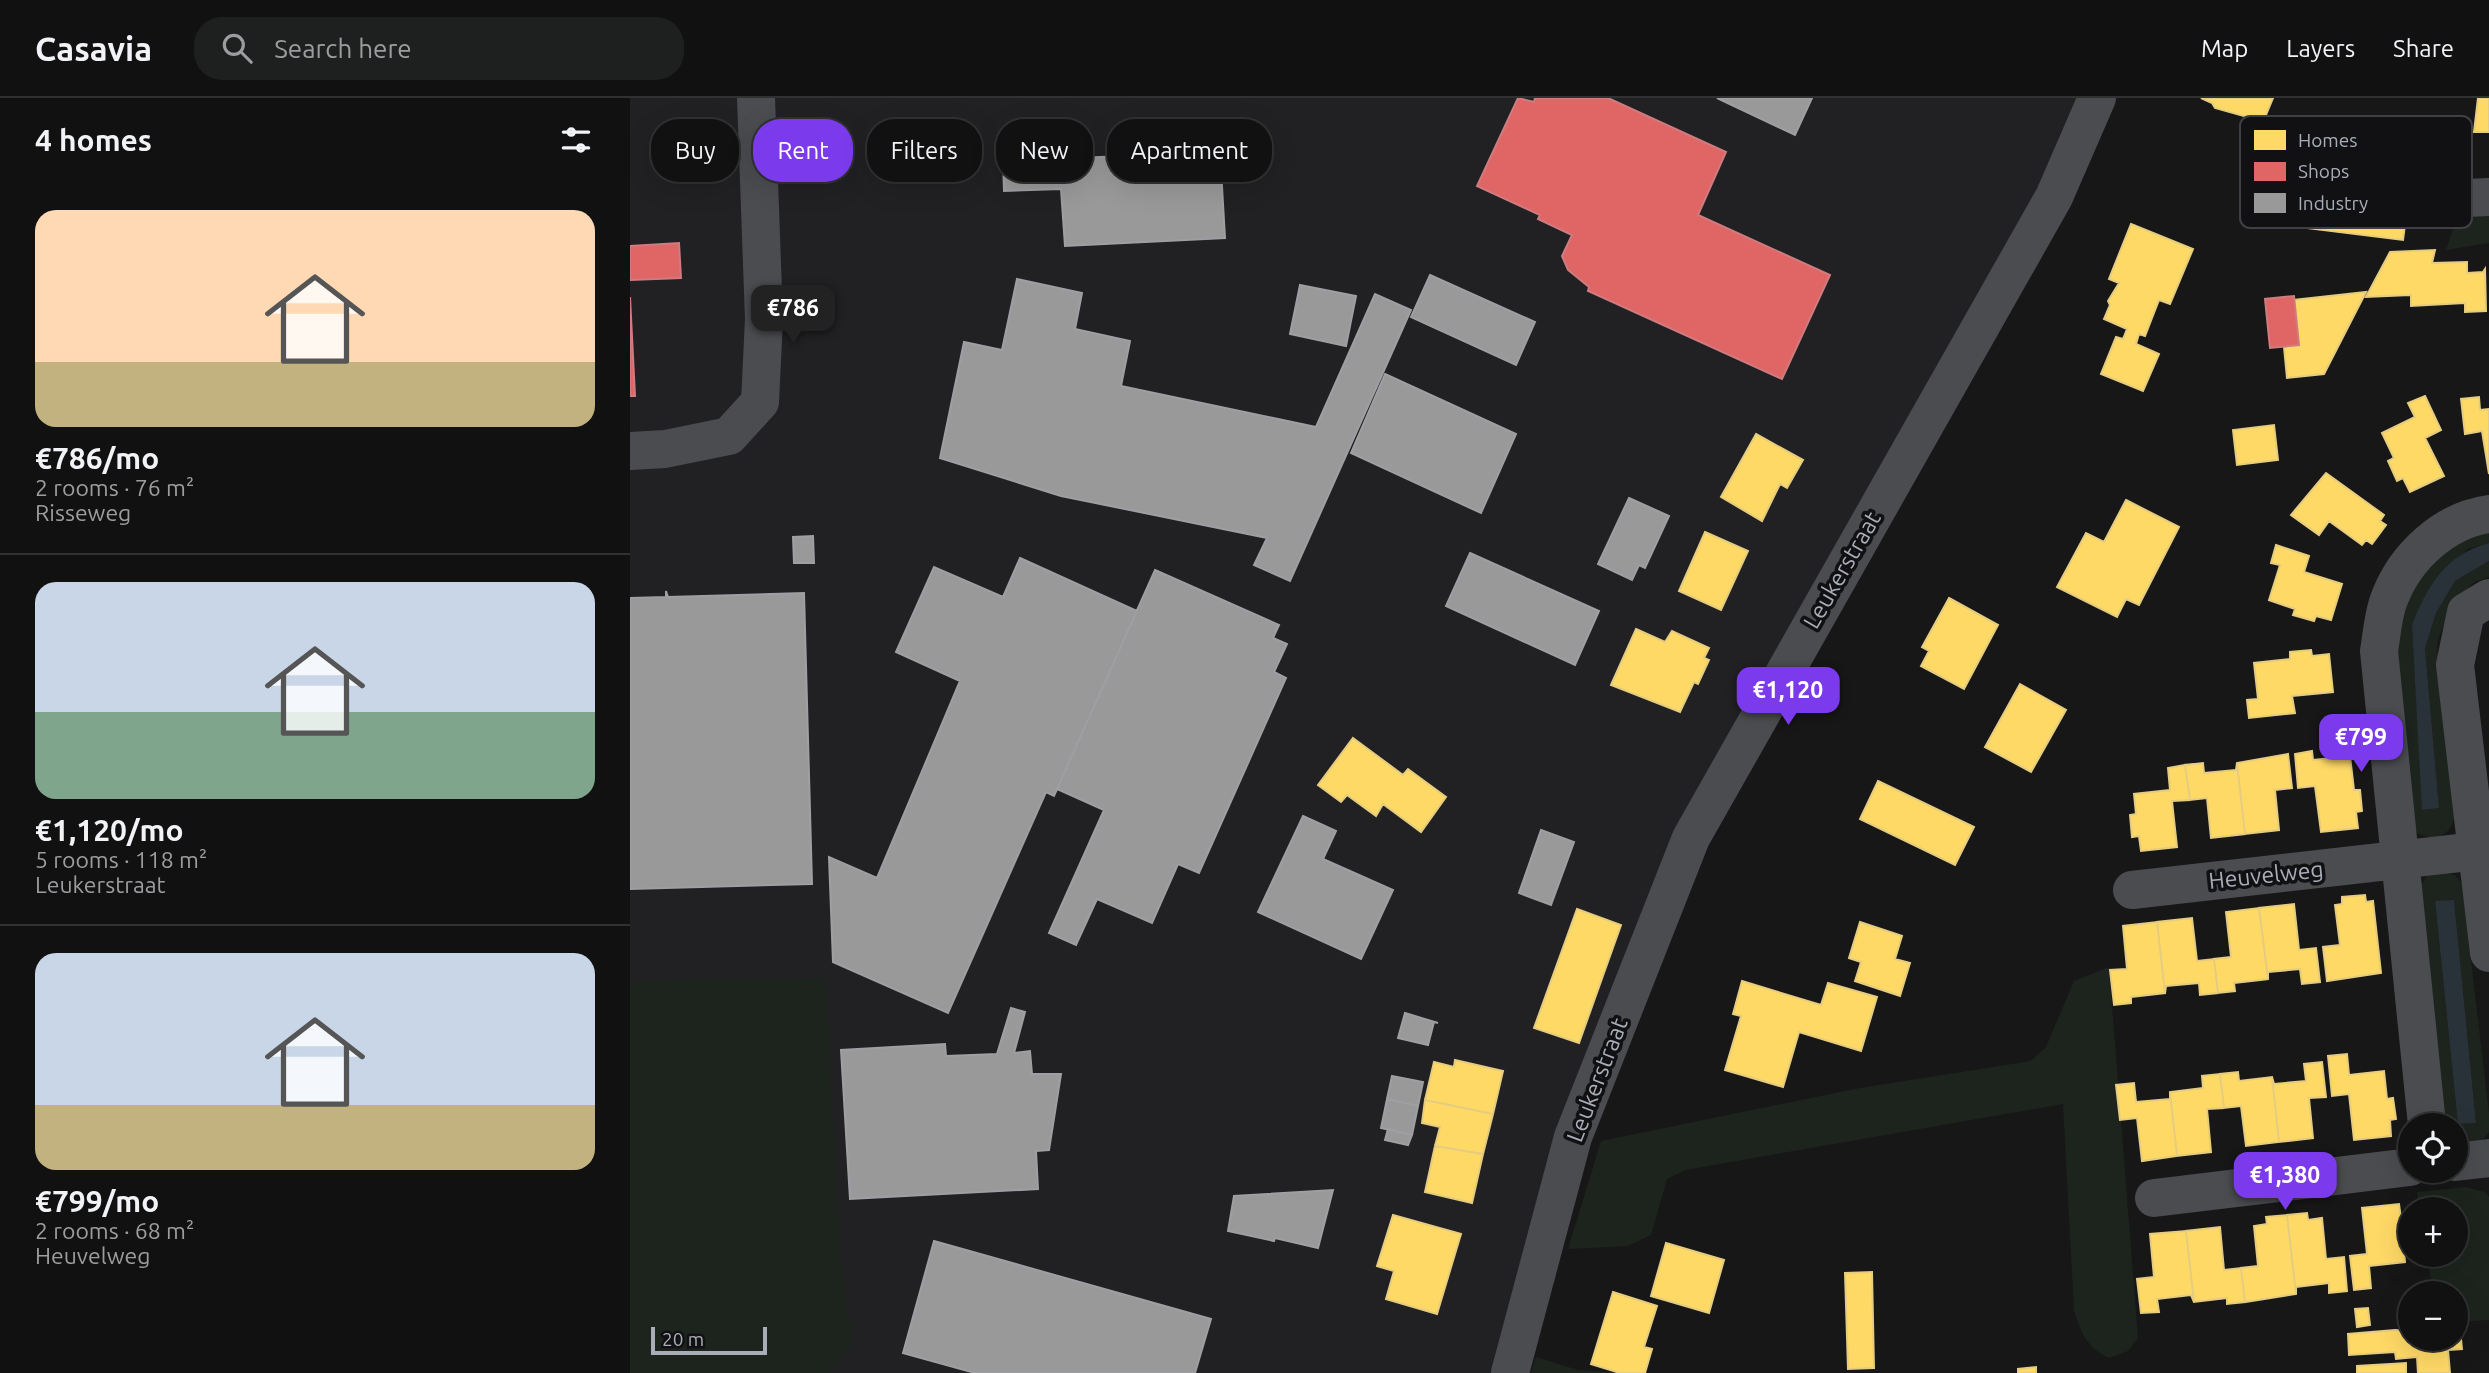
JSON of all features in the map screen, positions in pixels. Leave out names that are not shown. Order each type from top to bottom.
[{"type":"street","points":[[630,451],[665,449],[729,436],[760,402],[764,319],[756,98]]},
{"type":"street","name":"Leukerstraat","points":[[1510,1373],[1573,1138],[1691,838],[2054,197],[2097,98]]},
{"type":"street","points":[[2426,1113],[2378,650],[2389,597],[2412,561],[2440,531],[2489,514]]},
{"type":"street","points":[[2489,598],[2466,612],[2455,664],[2489,953]]},
{"type":"street","name":"Heuvelweg","points":[[2132,890],[2477,851]]},
{"type":"street","points":[[2468,1160],[2489,1158]]},
{"type":"street","points":[[2154,1198],[2398,1168]]},
{"type":"shaded area","points":[[630,98],[2085,98],[1727,799],[1585,1141],[1520,1373],[630,1373]]},
{"type":"shaded area","points":[[2489,201],[2489,243],[2446,250],[2453,228],[2472,228],[2472,202]]},
{"type":"shaded area","points":[[2489,523],[2489,543],[2467,549],[2412,625],[2423,810],[2439,808],[2425,648],[2436,613],[2455,581],[2489,561],[2489,577],[2474,582],[2451,606],[2437,642],[2438,672],[2455,813],[2447,832],[2437,837],[2424,836],[2417,833],[2411,819],[2399,718],[2396,681],[2403,610],[2414,580],[2433,555],[2452,541]]},
{"type":"shaded area","points":[[2489,543],[2489,561],[2455,581],[2436,613],[2425,648],[2439,808],[2422,810],[2412,625],[2440,574],[2461,555]]},
{"type":"shaded area","points":[[2446,873],[2455,875],[2462,884],[2489,1113],[2489,1132],[2482,1141],[2468,1142],[2468,1123],[2476,1123],[2454,900],[2435,902],[2457,1113],[2444,1113],[2420,886],[2427,876]]},
{"type":"shaded area","points":[[2454,900],[2476,1123],[2468,1123],[2468,1113],[2457,1113],[2435,901]]},
{"type":"shaded area","points":[[2109,967],[2138,1338],[2128,1351],[2109,1358],[2101,1354],[2082,1332],[2074,1310],[2063,1104],[1685,1170],[1667,1179],[1651,1235],[1628,1246],[1568,1249],[1601,1141],[1860,1088],[2031,1061],[2046,1047],[2074,981]]},
{"type":"shaded area","points":[[825,978],[842,1280],[853,1343],[828,1373],[630,1373],[630,981]]},
{"type":"shaded area","points":[[2466,1187],[2485,1192],[2489,1197],[2489,1320],[2468,1321],[2468,1281],[2431,1281],[2429,1267],[2468,1267],[2468,1197],[2418,1197],[2417,1192]]},
{"type":"shaded area","points":[[1536,1357],[1578,1370],[1625,1373],[1531,1373]]},
{"type":"building: Homes","points":[[2201,98],[2273,98],[2266,116],[2244,116],[2215,108],[2212,103]]},
{"type":"building: Homes","points":[[2478,98],[2489,98],[2489,132],[2474,132]]},
{"type":"building: Homes","points":[[2131,224],[2193,249],[2170,304],[2159,300],[2145,336],[2139,334],[2136,344],[2159,354],[2143,391],[2101,374],[2116,337],[2123,339],[2127,329],[2104,319],[2110,305],[2108,301],[2119,283],[2109,279]]},
{"type":"building: Homes","points":[[2306,228],[2405,228],[2403,240]]},
{"type":"building: Homes","points":[[2435,250],[2432,263],[2467,262],[2467,273],[2483,272],[2485,269],[2486,311],[2465,312],[2465,303],[2411,306],[2411,295],[2366,297],[2390,252]]},
{"type":"building: Homes","points":[[2366,292],[2324,374],[2287,378],[2284,347],[2299,345],[2294,300]]},
{"type":"building: Homes","points":[[2425,396],[2441,430],[2425,438],[2444,476],[2410,492],[2403,478],[2397,481],[2388,461],[2394,458],[2382,433],[2415,417],[2408,403]]},
{"type":"building: Homes","points":[[2479,397],[2480,410],[2489,409],[2489,474],[2482,431],[2465,434],[2461,399]]},
{"type":"building: Homes","points":[[2274,425],[2278,460],[2237,465],[2233,430]]},
{"type":"building: Homes","points":[[1756,434],[1803,460],[1787,488],[1780,484],[1762,521],[1721,497]]},
{"type":"building: Homes","points":[[2326,473],[2384,515],[2380,521],[2386,525],[2372,544],[2366,540],[2362,545],[2329,521],[2319,535],[2291,515]]},
{"type":"building: Homes","points":[[2126,500],[2179,527],[2139,605],[2126,599],[2117,617],[2057,587],[2086,533],[2104,542]]},
{"type":"building: Homes","points":[[1705,532],[1748,551],[1721,610],[1679,591]]},
{"type":"building: Homes","points":[[2276,545],[2309,556],[2304,572],[2342,584],[2331,620],[2316,616],[2314,621],[2293,615],[2295,609],[2269,600],[2280,565],[2271,563]]},
{"type":"building: Homes","points":[[1949,598],[1998,625],[1964,689],[1921,666],[1929,651],[1922,647]]},
{"type":"building: Homes","points":[[1636,629],[1665,642],[1672,631],[1709,648],[1704,658],[1709,660],[1698,684],[1694,682],[1680,712],[1611,685]]},
{"type":"building: Homes","points":[[2311,650],[2312,656],[2329,654],[2333,692],[2292,696],[2295,713],[2249,718],[2247,700],[2258,699],[2254,663],[2290,659],[2290,652]]},
{"type":"building: Homes","points":[[2020,684],[2066,710],[2031,772],[1985,747]]},
{"type":"building: Homes","points":[[1353,738],[1403,775],[1408,769],[1446,797],[1421,832],[1383,804],[1376,816],[1347,795],[1341,802],[1318,785]]},
{"type":"building: Homes","points":[[2312,751],[2313,760],[2350,756],[2354,790],[2360,790],[2362,811],[2356,812],[2358,828],[2321,832],[2315,786],[2298,788],[2295,754]]},
{"type":"building: Homes","points":[[2288,754],[2292,788],[2275,790],[2279,830],[2245,834],[2237,763]]},
{"type":"building: Homes","points":[[2203,763],[2204,773],[2236,770],[2237,763],[2245,834],[2211,838],[2207,798],[2190,800],[2185,765]]},
{"type":"building: Homes","points":[[2185,765],[2190,800],[2172,801],[2177,847],[2141,851],[2139,836],[2132,837],[2130,815],[2136,814],[2134,794],[2170,790],[2168,768]]},
{"type":"building: Homes","points":[[1878,781],[1974,827],[1955,865],[1860,819]]},
{"type":"building: Homes","points":[[2365,895],[2366,902],[2373,901],[2381,973],[2327,981],[2323,947],[2340,945],[2335,905],[2342,904],[2342,897]]},
{"type":"building: Homes","points":[[2294,904],[2299,950],[2316,948],[2320,982],[2302,984],[2300,969],[2268,972],[2268,979],[2259,908]]},
{"type":"building: Homes","points":[[2259,908],[2268,979],[2234,983],[2235,991],[2218,993],[2214,959],[2231,957],[2226,912]]},
{"type":"building: Homes","points":[[1577,909],[1621,925],[1579,1043],[1534,1028]]},
{"type":"building: Homes","points":[[2192,918],[2197,961],[2214,959],[2218,993],[2200,995],[2199,983],[2166,986],[2165,993],[2157,922]]},
{"type":"building: Homes","points":[[1860,922],[1902,936],[1895,959],[1910,963],[1900,996],[1855,981],[1861,962],[1849,958]]},
{"type":"building: Homes","points":[[2157,922],[2165,993],[2131,997],[2131,1003],[2114,1005],[2110,970],[2127,969],[2123,926]]},
{"type":"building: Homes","points":[[1742,981],[1821,1005],[1828,983],[1877,997],[1861,1051],[1799,1032],[1783,1087],[1725,1070],[1741,1016],[1733,1014]]},
{"type":"building: Homes","points":[[2347,1054],[2349,1075],[2384,1071],[2387,1099],[2393,1098],[2396,1119],[2390,1120],[2391,1136],[2354,1140],[2349,1094],[2332,1096],[2328,1056]]},
{"type":"building: Homes","points":[[1455,1060],[1503,1071],[1493,1114],[1425,1100],[1434,1062],[1454,1067]]},
{"type":"building: Homes","points":[[2322,1062],[2326,1097],[2309,1098],[2313,1138],[2279,1142],[2272,1077],[2274,1084],[2306,1081],[2304,1064]]},
{"type":"building: Homes","points":[[2238,1072],[2239,1081],[2272,1077],[2279,1142],[2246,1146],[2241,1106],[2224,1108],[2220,1074]]},
{"type":"building: Homes","points":[[2220,1074],[2224,1108],[2207,1109],[2211,1152],[2177,1156],[2170,1092],[2203,1088],[2202,1076]]},
{"type":"building: Homes","points":[[2134,1083],[2136,1102],[2170,1099],[2170,1092],[2177,1156],[2142,1161],[2137,1118],[2120,1120],[2116,1085]]},
{"type":"building: Homes","points":[[1425,1100],[1493,1114],[1483,1154],[1435,1146],[1440,1127],[1422,1123]]},
{"type":"building: Homes","points":[[1435,1146],[1483,1154],[1472,1203],[1425,1192]]},
{"type":"building: Homes","points":[[2398,1204],[2398,1263],[2369,1266],[2371,1288],[2354,1290],[2350,1256],[2367,1254],[2362,1208]]},
{"type":"building: Homes","points":[[2307,1213],[2308,1220],[2322,1218],[2326,1259],[2344,1257],[2347,1291],[2329,1293],[2329,1283],[2296,1287],[2296,1294],[2287,1215]]},
{"type":"building: Homes","points":[[1393,1215],[1461,1234],[1437,1314],[1386,1299],[1394,1271],[1377,1266]]},
{"type":"building: Homes","points":[[2287,1215],[2296,1294],[2245,1302],[2241,1268],[2258,1266],[2254,1226],[2267,1224],[2266,1217]]},
{"type":"building: Homes","points":[[2220,1227],[2224,1270],[2241,1268],[2245,1302],[2227,1304],[2227,1298],[2194,1302],[2186,1231]]},
{"type":"building: Homes","points":[[2186,1231],[2194,1302],[2191,1295],[2157,1299],[2159,1312],[2141,1313],[2137,1279],[2154,1277],[2150,1234]]},
{"type":"building: Homes","points":[[1666,1243],[1724,1260],[1709,1313],[1651,1296]]},
{"type":"building: Homes","points":[[1872,1272],[1874,1368],[1848,1369],[1845,1273]]},
{"type":"building: Homes","points":[[1613,1292],[1657,1306],[1644,1347],[1652,1349],[1645,1373],[1620,1373],[1591,1364]]},
{"type":"building: Homes","points":[[2368,1308],[2370,1325],[2357,1327],[2355,1309]]},
{"type":"building: Homes","points":[[2398,1330],[2398,1351],[2448,1351],[2450,1373],[2418,1373],[2417,1357],[2396,1359],[2395,1352],[2349,1355],[2348,1334]]},
{"type":"building: Homes","points":[[2406,1363],[2406,1373],[2357,1373],[2357,1366]]},
{"type":"building: Homes","points":[[2036,1367],[2036,1373],[2018,1373],[2018,1369]]},
{"type":"building: Shops","points":[[1518,98],[1534,102],[1535,98],[1608,98],[1726,152],[1698,215],[1830,275],[1782,379],[1588,291],[1589,287],[1568,270],[1562,256],[1572,235],[1538,219],[1540,215],[1477,186]]},
{"type":"building: Shops","points":[[679,243],[681,278],[630,280],[630,246]]},
{"type":"building: Shops","points":[[2294,296],[2299,345],[2270,348],[2265,299]]},
{"type":"building: Shops","points":[[630,297],[635,396],[630,396]]},
{"type":"building: Industry","points":[[1717,98],[1812,98],[1795,135]]},
{"type":"building: Industry","points":[[1093,157],[1107,157],[1107,182],[1222,182],[1225,238],[1065,246],[1061,189],[1004,191],[1004,182],[1093,182]]},
{"type":"building: Industry","points":[[1430,275],[1535,322],[1516,365],[1411,317]]},
{"type":"building: Industry","points":[[1017,279],[1082,293],[1075,329],[1130,341],[1121,386],[1316,427],[1375,294],[1411,310],[1290,581],[1254,565],[1267,538],[1061,496],[940,458],[964,342],[1002,350]]},
{"type":"building: Industry","points":[[1300,285],[1356,296],[1346,346],[1290,334]]},
{"type":"building: Industry","points":[[1385,374],[1516,434],[1481,513],[1351,453]]},
{"type":"building: Industry","points":[[1629,498],[1669,516],[1645,568],[1639,565],[1632,580],[1598,564]]},
{"type":"building: Industry","points":[[813,536],[814,563],[794,563],[793,537]]},
{"type":"building: Industry","points":[[1470,553],[1599,611],[1575,665],[1446,606]]},
{"type":"building: Industry","points":[[1020,558],[1137,611],[1054,796],[1046,792],[948,1013],[833,962],[829,857],[877,878],[960,681],[896,652],[934,567],[1003,597]]},
{"type":"building: Industry","points":[[1155,570],[1279,625],[1273,638],[1287,644],[1274,672],[1286,678],[1199,873],[1178,864],[1152,923],[1097,899],[1076,945],[1049,933],[1104,810],[1057,789]]},
{"type":"building: Industry","points":[[666,591],[668,597],[804,593],[812,884],[630,889],[630,598],[666,597]]},
{"type":"building: Industry","points":[[1303,816],[1336,831],[1323,859],[1393,890],[1361,959],[1258,912]]},
{"type":"building: Industry","points":[[1541,830],[1574,842],[1551,905],[1519,893]]},
{"type":"building: Industry","points":[[1011,1008],[1025,1012],[1014,1053],[1030,1051],[1032,1074],[1061,1074],[1049,1150],[1036,1151],[1038,1189],[850,1199],[841,1050],[945,1044],[946,1056],[997,1054]]},
{"type":"building: Industry","points":[[1405,1013],[1438,1023],[1434,1022],[1428,1045],[1398,1038]]},
{"type":"building: Industry","points":[[1392,1076],[1423,1082],[1418,1106],[1387,1099]]},
{"type":"building: Industry","points":[[1387,1099],[1418,1106],[1412,1135],[1381,1128]]},
{"type":"building: Industry","points":[[1388,1129],[1412,1135],[1408,1145],[1385,1140]]},
{"type":"building: Industry","points":[[1333,1190],[1318,1248],[1228,1231],[1234,1196]]},
{"type":"building: Industry","points":[[934,1241],[1211,1319],[1195,1373],[975,1373],[903,1353]]}]
